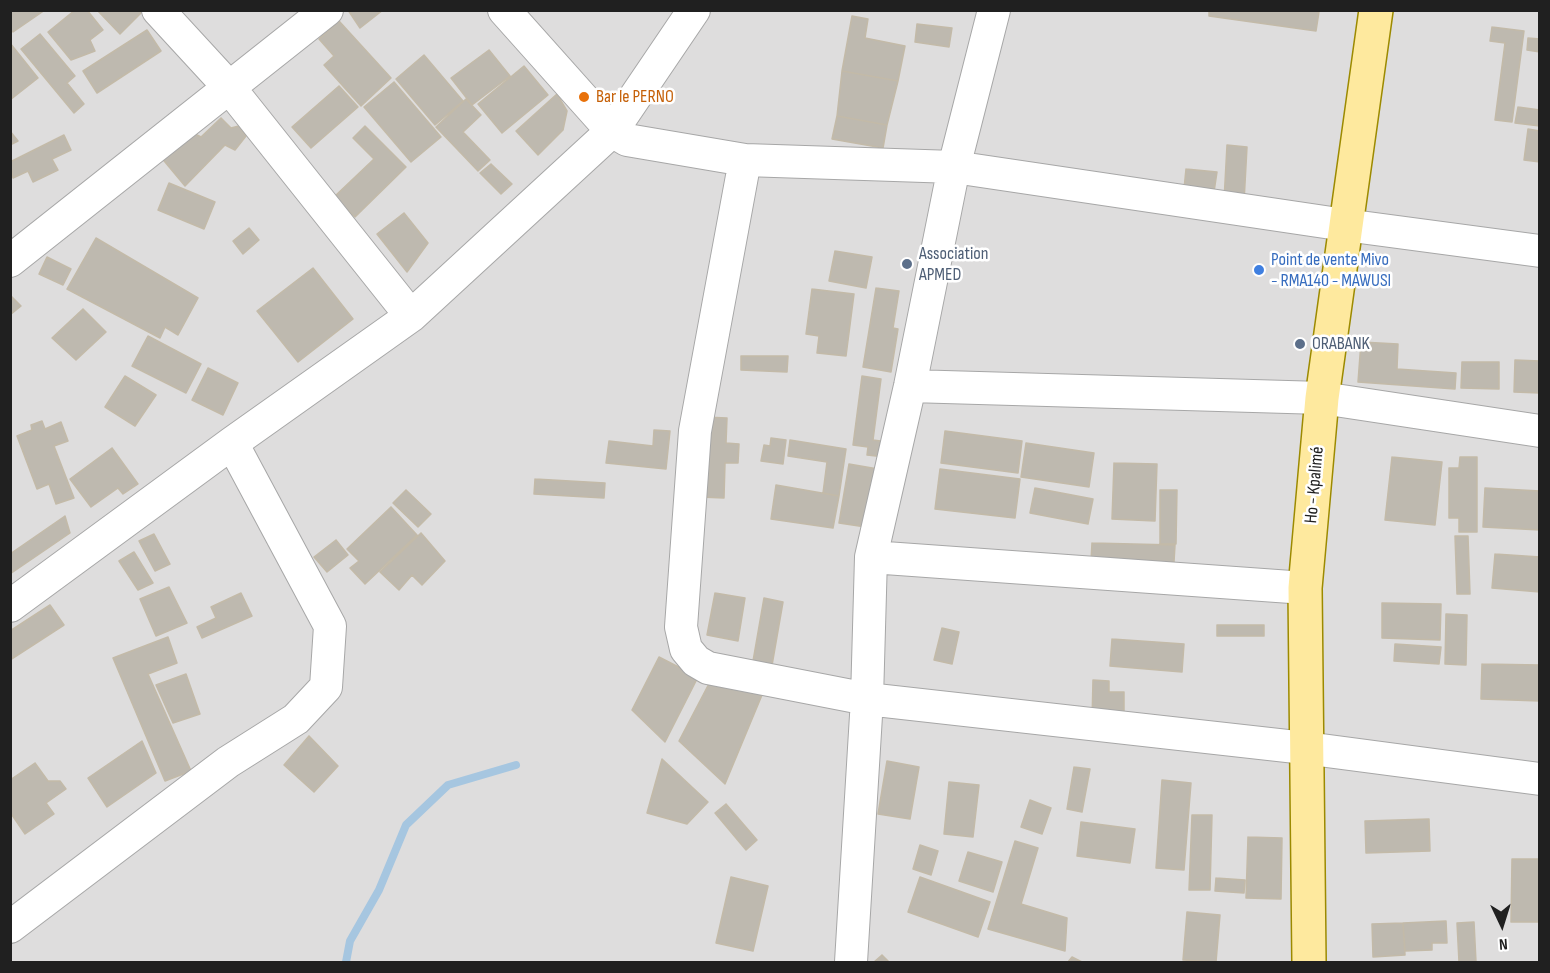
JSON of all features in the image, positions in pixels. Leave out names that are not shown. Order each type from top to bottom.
[{"type":"main road","name":"Ho - Kpalimé","points":[[1309,963],[1305,588],[1322,398],[1376,10]]},
{"type":"street","points":[[158,10],[228,86],[411,316]]},
{"type":"street","points":[[10,261],[228,86],[327,10]]},
{"type":"street","points":[[504,10],[612,131],[627,140],[745,160],[954,167],[1345,225],[1539,251]]},
{"type":"street","points":[[10,606],[232,443],[411,316],[612,131],[694,10]]},
{"type":"street","points":[[851,963],[867,699],[872,557],[910,386],[954,167],[994,10]]},
{"type":"street","points":[[745,160],[695,431],[681,627],[686,649],[708,668],[867,699],[1305,748],[1539,778]]},
{"type":"street","points":[[910,386],[1322,398],[1539,431]]},
{"type":"street","points":[[10,927],[228,762],[296,719],[326,687],[330,626],[232,443]]},
{"type":"street","points":[[872,557],[1305,588]]},
{"type":"shaded area","points":[[10,11],[1539,11],[1539,962],[11,962]]},
{"type":"building","points":[[14,10],[45,10],[13,32],[10,30],[10,13]]},
{"type":"building","points":[[75,10],[87,10],[103,30],[90,40],[95,51],[71,60],[48,32]]},
{"type":"building","points":[[97,10],[138,10],[141,13],[120,34]]},
{"type":"building","points":[[348,10],[383,10],[360,28]]},
{"type":"building","points":[[1209,10],[1311,10],[1319,12],[1316,31],[1209,16]]},
{"type":"building","points":[[852,16],[868,19],[865,38],[905,46],[898,81],[842,71]]},
{"type":"building","points":[[339,21],[391,78],[361,106],[324,65],[334,56],[319,39]]},
{"type":"building","points":[[917,24],[952,28],[949,47],[915,42]]},
{"type":"building","points":[[1492,27],[1524,31],[1512,122],[1495,120],[1505,43],[1490,41]]},
{"type":"building","points":[[147,30],[161,51],[97,93],[83,71]]},
{"type":"building","points":[[40,34],[75,76],[67,83],[84,104],[74,113],[21,49]]},
{"type":"building","points":[[1528,38],[1540,39],[1540,52],[1527,50]]},
{"type":"building","points":[[10,43],[38,78],[10,100]]},
{"type":"building","points":[[489,50],[510,76],[472,105],[451,78]]},
{"type":"building","points":[[424,55],[463,101],[435,125],[396,79]]},
{"type":"building","points":[[524,66],[548,95],[502,133],[478,104]]},
{"type":"building","points":[[842,71],[898,81],[887,125],[837,116]]},
{"type":"building","points":[[394,82],[441,137],[411,162],[364,107]]},
{"type":"building","points":[[339,86],[358,107],[311,148],[292,127]]},
{"type":"building","points":[[557,94],[567,111],[563,130],[538,155],[516,131]]},
{"type":"building","points":[[466,99],[481,115],[463,132],[490,160],[478,171],[436,127]]},
{"type":"building","points":[[1518,107],[1540,110],[1540,126],[1515,123]]},
{"type":"building","points":[[837,116],[887,125],[883,148],[832,139]]},
{"type":"building","points":[[221,118],[231,128],[239,126],[246,136],[235,150],[225,145],[185,186],[160,156],[191,132],[201,137]]},
{"type":"building","points":[[365,126],[406,167],[355,217],[334,197],[374,159],[353,138]]},
{"type":"building","points":[[1528,129],[1540,131],[1540,162],[1524,160]]},
{"type":"building","points":[[10,131],[18,141],[10,145]]},
{"type":"building","points":[[64,135],[71,150],[52,159],[58,170],[33,182],[28,171],[13,178],[10,162]]},
{"type":"building","points":[[1227,145],[1247,147],[1244,202],[1224,201]]},
{"type":"building","points":[[491,164],[512,184],[501,194],[480,173]]},
{"type":"building","points":[[1186,169],[1217,172],[1214,192],[1184,189]]},
{"type":"building","points":[[169,183],[215,202],[204,229],[158,210]]},
{"type":"building","points":[[404,213],[428,243],[407,272],[377,234]]},
{"type":"building","points":[[249,228],[259,240],[243,254],[233,241]]},
{"type":"building","points":[[96,238],[198,298],[178,335],[165,327],[160,338],[67,289]]},
{"type":"building","points":[[835,251],[872,257],[866,288],[829,281]]},
{"type":"building","points":[[47,257],[71,269],[63,285],[39,274]]},
{"type":"building","points":[[313,268],[353,319],[298,362],[257,311]]},
{"type":"building","points":[[876,288],[899,291],[893,328],[898,329],[891,372],[863,367]]},
{"type":"building","points":[[812,289],[854,294],[846,356],[817,353],[819,336],[806,334]]},
{"type":"building","points":[[10,295],[21,306],[10,315]]},
{"type":"building","points":[[83,309],[106,332],[76,360],[52,338]]},
{"type":"building","points":[[148,336],[201,364],[186,393],[132,366]]},
{"type":"building","points":[[1361,342],[1398,344],[1397,369],[1456,373],[1455,389],[1358,382]]},
{"type":"building","points":[[741,356],[788,356],[787,372],[741,370]]},
{"type":"building","points":[[1515,360],[1540,361],[1540,393],[1514,392]]},
{"type":"building","points":[[1462,362],[1499,362],[1499,389],[1461,388]]},
{"type":"building","points":[[208,368],[238,383],[223,415],[192,400]]},
{"type":"building","points":[[125,376],[156,395],[135,426],[105,407]]},
{"type":"building","points":[[862,376],[881,379],[873,440],[888,442],[885,457],[867,455],[868,447],[853,445]]},
{"type":"building","points":[[704,417],[727,418],[726,443],[739,444],[738,463],[725,463],[724,498],[700,497]]},
{"type":"building","points":[[42,421],[45,429],[61,422],[68,441],[54,446],[74,498],[56,504],[49,484],[37,489],[17,436],[32,430],[31,425]]},
{"type":"building","points":[[654,430],[670,431],[666,469],[606,463],[609,441],[653,446]]},
{"type":"building","points":[[945,431],[1022,441],[1018,473],[941,463]]},
{"type":"building","points":[[771,438],[786,440],[783,464],[761,461],[764,445],[770,446]]},
{"type":"building","points":[[790,440],[846,449],[839,496],[823,493],[827,462],[788,456]]},
{"type":"building","points":[[1026,443],[1094,453],[1089,487],[1021,477]]},
{"type":"building","points":[[112,448],[138,484],[123,494],[118,488],[91,507],[70,479]]},
{"type":"building","points":[[1392,457],[1442,462],[1435,525],[1385,520]]},
{"type":"building","points":[[1460,457],[1477,457],[1477,532],[1459,532],[1459,518],[1449,518],[1449,468],[1459,468]]},
{"type":"building","points":[[1114,463],[1157,464],[1155,521],[1112,519]]},
{"type":"building","points":[[849,464],[878,469],[879,529],[839,523]]},
{"type":"building","points":[[940,469],[1020,479],[1015,518],[935,509]]},
{"type":"building","points":[[535,479],[605,483],[604,498],[534,494]]},
{"type":"building","points":[[776,485],[839,496],[833,528],[771,519]]},
{"type":"building","points":[[1035,488],[1093,499],[1088,524],[1030,513]]},
{"type":"building","points":[[1485,488],[1540,491],[1540,530],[1483,527]]},
{"type":"building","points":[[406,490],[431,514],[418,527],[393,503]]},
{"type":"building","points":[[1160,490],[1177,490],[1176,544],[1160,544]]},
{"type":"building","points":[[391,507],[417,535],[365,584],[350,568],[359,561],[347,549]]},
{"type":"building","points":[[65,516],[70,533],[10,574],[10,554]]},
{"type":"building","points":[[421,533],[445,561],[422,585],[412,575],[399,590],[380,572]]},
{"type":"building","points":[[154,534],[170,564],[155,571],[139,541]]},
{"type":"building","points":[[1455,536],[1468,536],[1470,594],[1457,594]]},
{"type":"building","points":[[336,540],[348,555],[327,572],[314,557]]},
{"type":"building","points":[[1092,543],[1175,545],[1174,562],[1091,561]]},
{"type":"building","points":[[134,552],[153,583],[138,590],[119,561]]},
{"type":"building","points":[[1495,554],[1540,557],[1540,592],[1492,588]]},
{"type":"building","points":[[169,587],[187,623],[156,636],[140,599]]},
{"type":"building","points":[[241,593],[252,616],[202,638],[197,627],[216,618],[211,607]]},
{"type":"building","points":[[715,593],[745,598],[738,641],[707,635]]},
{"type":"building","points":[[764,598],[783,602],[771,671],[752,667]]},
{"type":"building","points":[[1382,603],[1441,604],[1440,640],[1382,638]]},
{"type":"building","points":[[50,605],[64,625],[10,660],[10,631]]},
{"type":"building","points":[[1446,614],[1467,615],[1466,665],[1445,664]]},
{"type":"building","points":[[1217,625],[1264,625],[1264,636],[1217,636]]},
{"type":"building","points":[[942,628],[959,632],[952,664],[934,660]]},
{"type":"building","points":[[168,637],[177,663],[148,674],[191,771],[165,781],[113,658]]},
{"type":"building","points":[[1112,639],[1184,644],[1182,672],[1110,666]]},
{"type":"building","points":[[1395,644],[1441,647],[1439,664],[1394,661]]},
{"type":"building","points":[[659,657],[698,677],[665,742],[632,710]]},
{"type":"building","points":[[1482,664],[1540,665],[1540,701],[1481,699]]},
{"type":"building","points":[[186,674],[200,714],[173,723],[156,685]]},
{"type":"building","points":[[713,676],[762,695],[725,784],[679,741]]},
{"type":"building","points":[[1093,680],[1109,681],[1109,692],[1124,692],[1124,722],[1092,721]]},
{"type":"building","points":[[309,736],[338,766],[314,792],[284,765]]},
{"type":"building","points":[[142,741],[156,773],[107,807],[88,778]]},
{"type":"building","points":[[662,759],[708,802],[687,824],[647,813]]},
{"type":"building","points":[[887,761],[919,767],[910,819],[878,814]]},
{"type":"building","points":[[35,763],[48,781],[60,781],[66,789],[46,803],[54,814],[25,834],[10,812],[10,780]]},
{"type":"building","points":[[1074,767],[1090,769],[1082,812],[1067,809]]},
{"type":"building","points":[[1162,780],[1191,783],[1184,870],[1156,868]]},
{"type":"building","points":[[949,782],[979,785],[973,837],[944,834]]},
{"type":"building","points":[[1030,800],[1051,808],[1042,834],[1021,827]]},
{"type":"building","points":[[726,804],[757,840],[746,850],[715,813]]},
{"type":"building","points":[[1192,815],[1212,815],[1210,890],[1189,890]]},
{"type":"building","points":[[1429,819],[1430,851],[1366,853],[1365,821]]},
{"type":"building","points":[[1081,822],[1135,829],[1130,863],[1077,856]]},
{"type":"building","points":[[1248,837],[1282,838],[1281,899],[1246,898]]},
{"type":"building","points":[[1015,841],[1038,848],[1021,904],[1067,918],[1065,951],[988,929]]},
{"type":"building","points":[[920,845],[938,851],[931,875],[913,869]]},
{"type":"building","points":[[968,852],[1002,862],[993,892],[959,881]]},
{"type":"building","points":[[1512,859],[1540,859],[1540,922],[1511,922]]},
{"type":"building","points":[[731,877],[768,886],[753,951],[716,943]]},
{"type":"building","points":[[920,877],[990,902],[978,937],[908,912]]},
{"type":"building","points":[[1216,878],[1245,880],[1244,893],[1215,891]]},
{"type":"building","points":[[1187,912],[1220,915],[1216,962],[1183,960]]},
{"type":"building","points":[[1446,921],[1447,943],[1432,943],[1432,950],[1405,951],[1403,923]]},
{"type":"building","points":[[1474,922],[1476,962],[1459,962],[1457,923]]},
{"type":"building","points":[[1403,923],[1405,955],[1373,957],[1372,924]]},
{"type":"building","points":[[882,955],[889,962],[874,962]]},
{"type":"building","points":[[1072,957],[1082,962],[1068,962]]},
{"type":"waterway","points":[[346,962],[350,941],[379,890],[406,825],[448,785],[516,765]]},
{"type":"place","name":"Bar le PERNO","points":[[584,97]]},
{"type":"place","name":"Association APMED","points":[[907,264]]},
{"type":"place","name":"Point de vente Mivo - RMA140 - MAWUSI","points":[[1259,270]]},
{"type":"place","name":"ORABANK","points":[[1300,344]]}]
